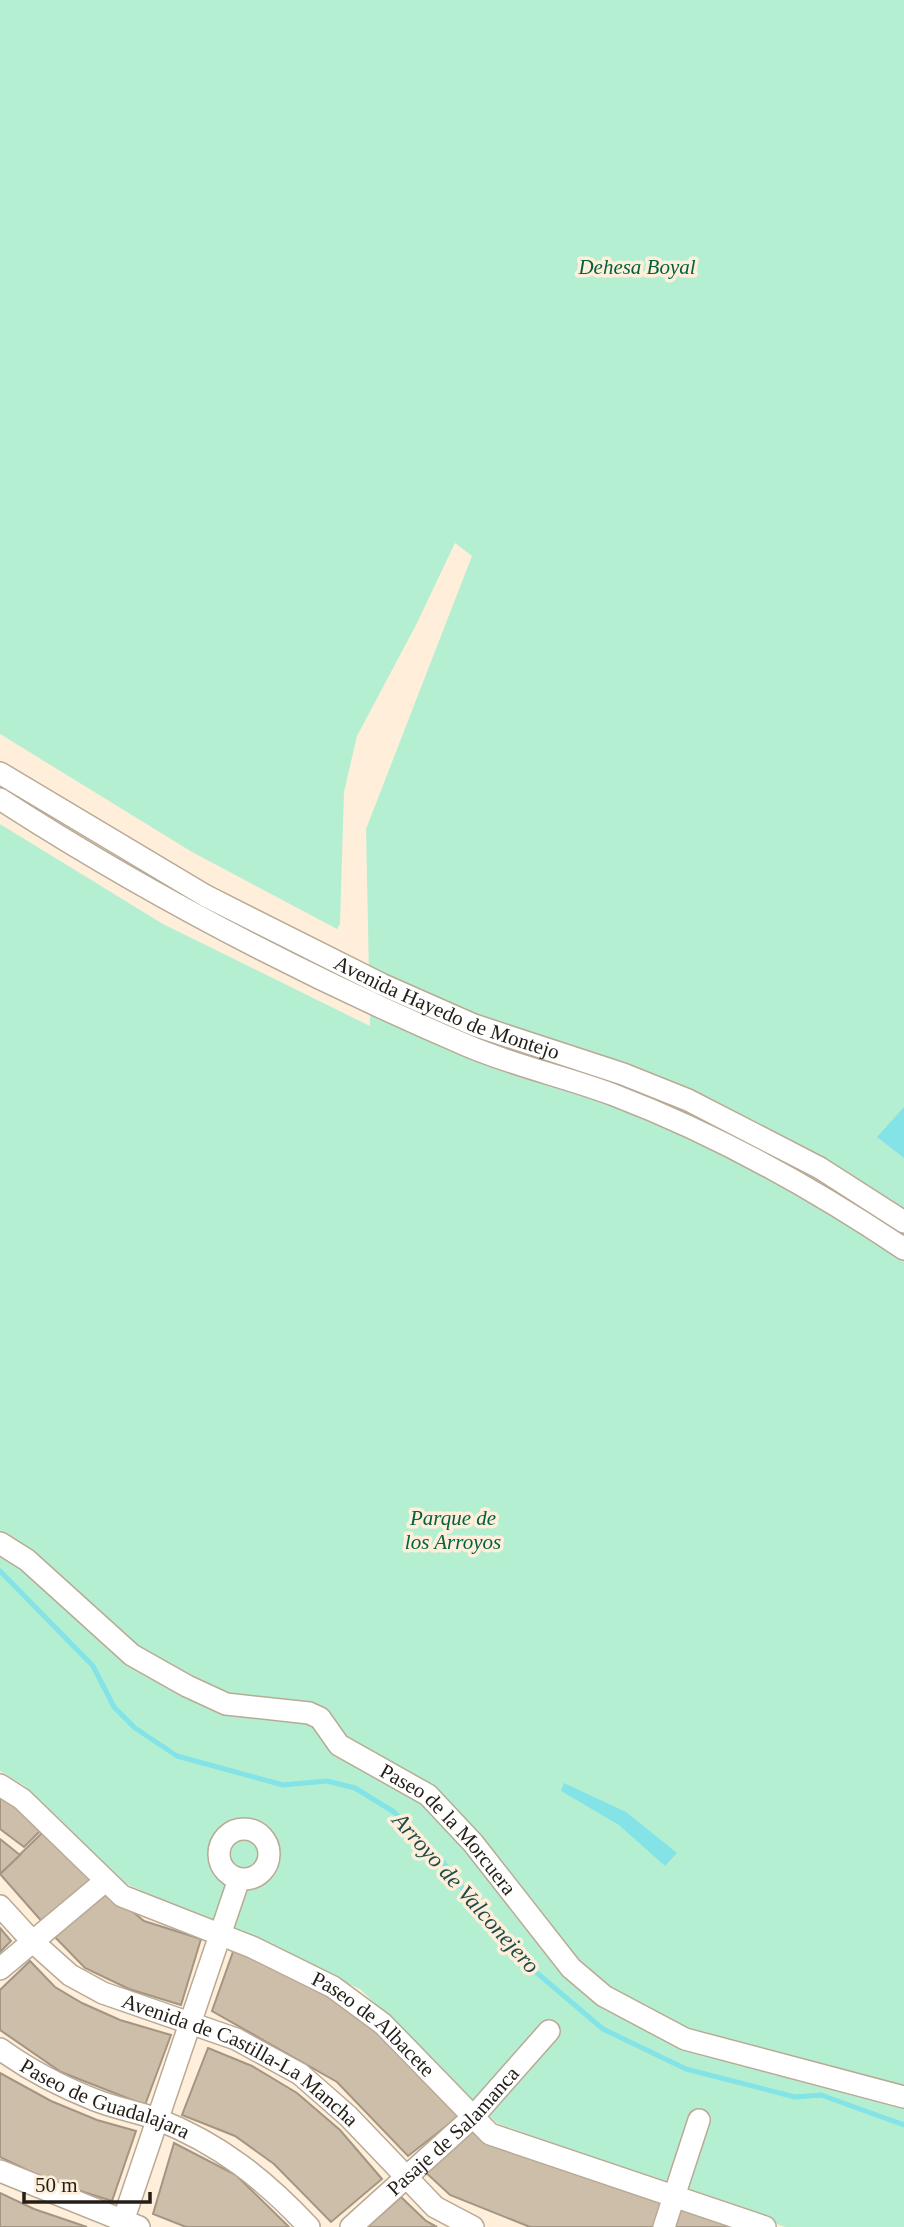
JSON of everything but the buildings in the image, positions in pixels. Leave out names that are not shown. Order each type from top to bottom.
[{"type":"street","name":"Avenida Hayedo de Montejo","points":[[0,773],[206,895],[381,984],[474,1026],[623,1074],[688,1100],[820,1168],[904,1222]]},
{"type":"street","points":[[0,799],[198,915],[368,1001],[472,1048],[614,1095],[679,1123],[815,1191],[904,1249]]},
{"type":"street","name":"Paseo de la Morcuera","points":[[0,1543],[27,1560],[132,1655],[226,1704],[309,1713],[320,1718],[339,1745],[428,1795],[480,1852],[571,1968],[604,1996],[685,2039],[904,2097]]},
{"type":"street","name":"Paseo de Albacete","points":[[0,1785],[22,1799],[71,1845],[104,1882],[122,1896],[252,1947],[333,1987],[383,2024],[490,2134],[765,2227]]},
{"type":"street","points":[[0,2171],[127,2225],[157,2119],[239,1879]]},
{"type":"street","points":[[0,1969],[104,1882]]},
{"type":"street","name":"Avenida de Castilla-La Mancha","points":[[0,1906],[32,1941],[70,1975],[92,1987],[190,2025],[236,2039],[300,2074],[348,2116],[435,2207],[473,2227]]},
{"type":"street","name":"Pasaje de Salamanca","points":[[351,2227],[474,2116],[549,2031]]},
{"type":"street","name":"Paseo de Guadalajara","points":[[0,2049],[37,2073],[96,2101],[157,2119],[247,2167],[290,2205],[309,2227]]},
{"type":"street","points":[[664,2227],[699,2120]]},
{"type":"green space","name":"Parque de los Arroyos","points":[[0,0],[904,0],[904,2227],[785,2227],[497,2123],[360,1989],[118,1880],[25,1786],[0,1771],[0,824],[163,924],[370,1026],[366,829],[472,556],[455,543],[416,625],[357,736],[344,792],[340,924],[337,929],[192,852],[0,734]]},
{"type":"water","points":[[904,1107],[904,1158],[877,1137]]},
{"type":"water","points":[[564,1783],[626,1812],[677,1853],[665,1866],[619,1825],[561,1791]]},
{"type":"waterway","name":"Arroyo de Valconejero","points":[[0,1571],[93,1666],[114,1707],[135,1728],[177,1756],[283,1785],[327,1781],[355,1788],[394,1812],[443,1862],[485,1919],[530,1967],[603,2029],[686,2069],[795,2097],[821,2095],[904,2125]]},
{"type":"park label","name":"Dehesa Boyal","points":[[637,267]]}]
